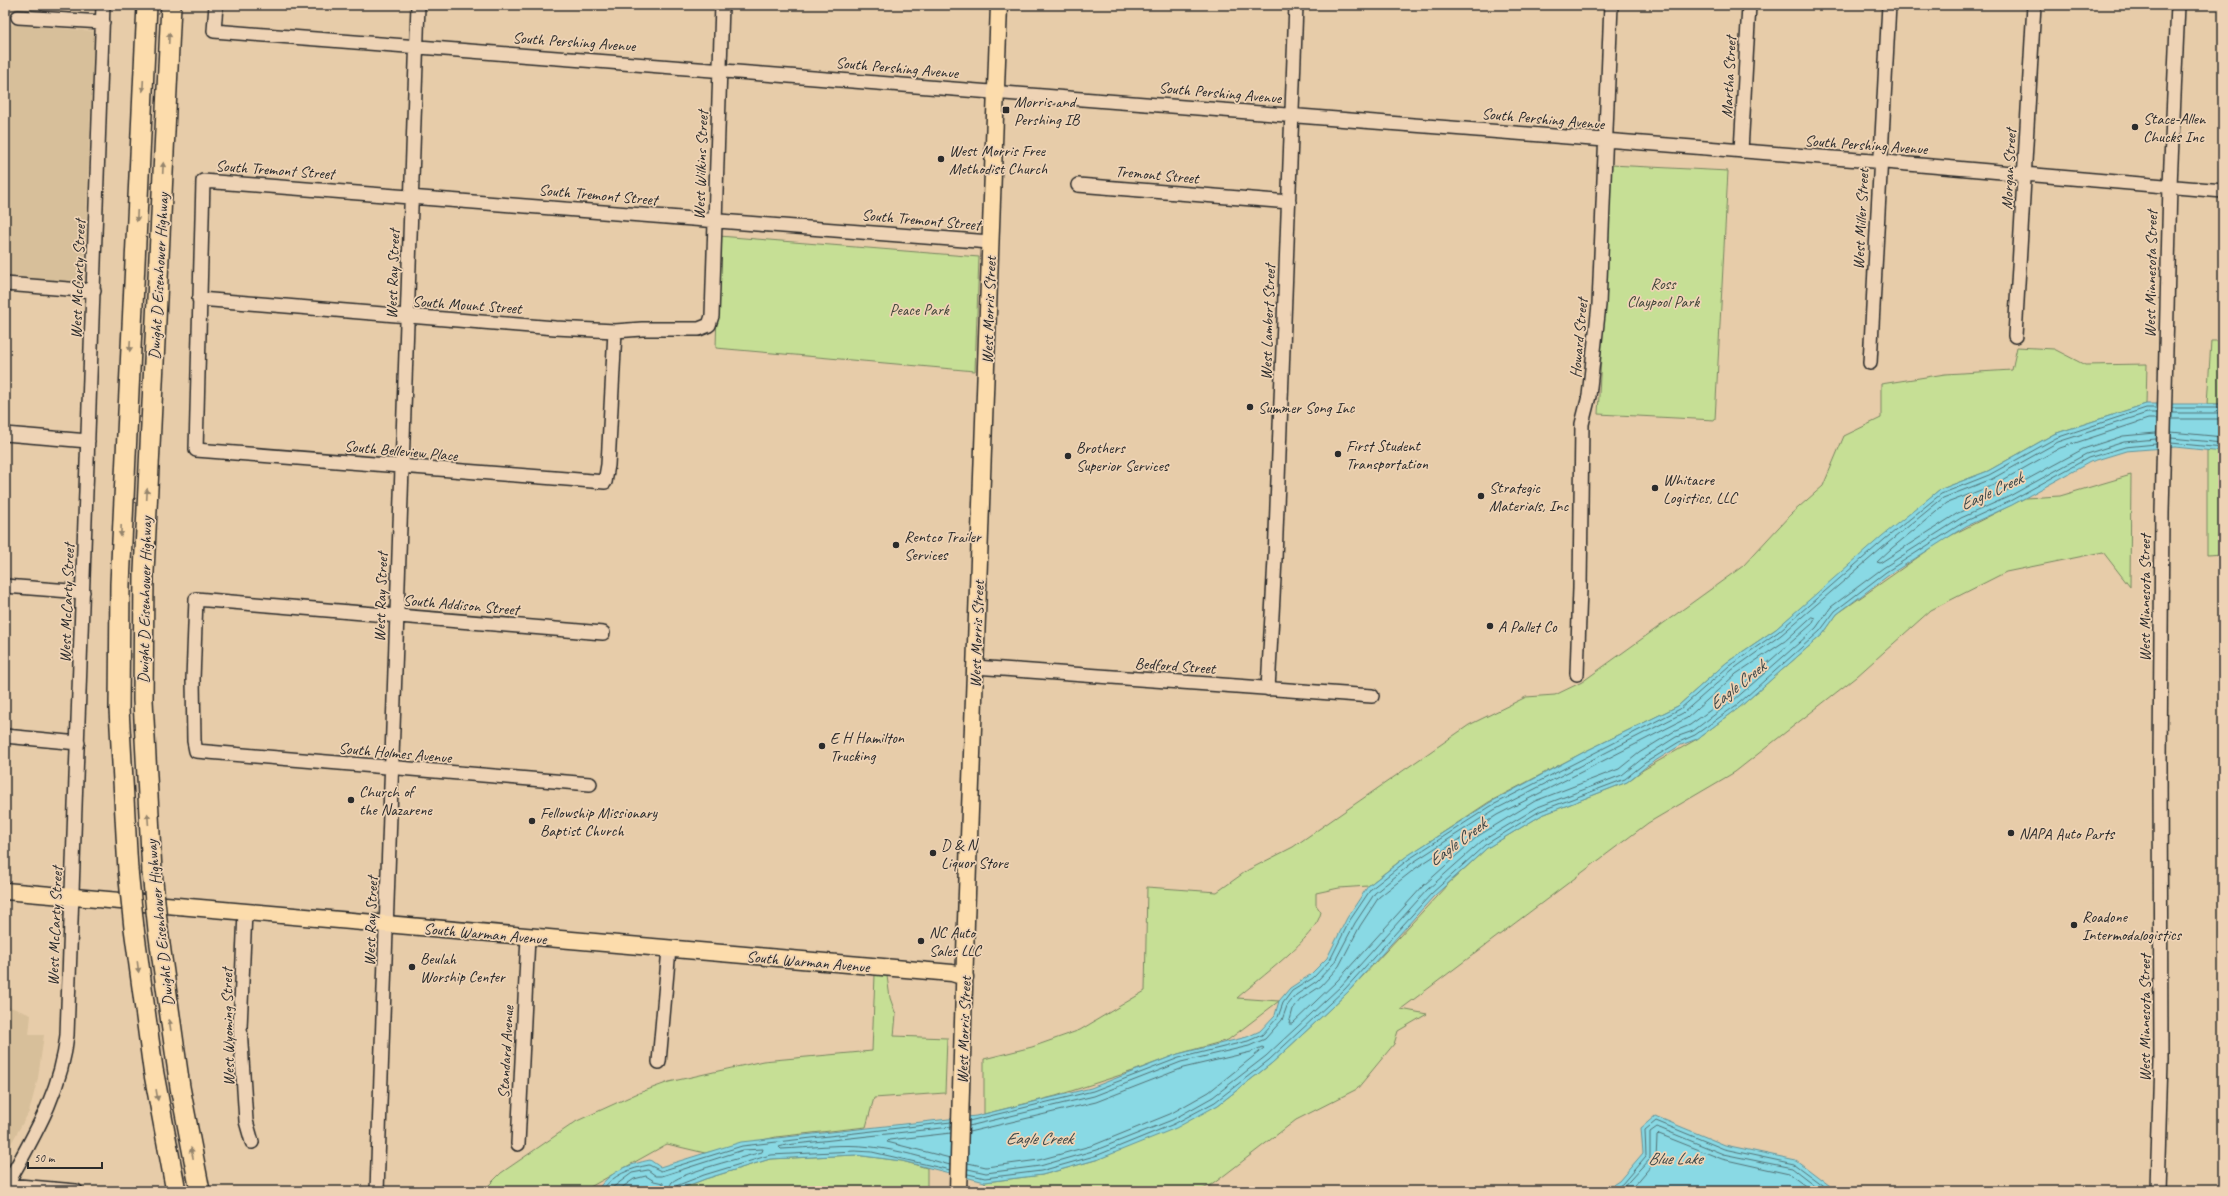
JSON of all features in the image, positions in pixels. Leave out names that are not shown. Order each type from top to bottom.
[{"type":"highway","name":"Dwight D Eisenhower Highway","points":[[147,5],[120,584],[119,709],[128,870],[134,928],[152,1062],[176,1191]]},
{"type":"highway","name":"Dwight D Eisenhower Highway","points":[[171,5],[144,572],[143,700],[152,872],[158,930],[176,1065],[200,1191]]},
{"type":"main road","name":"West Morris Street","points":[[958,1191],[999,5]]},
{"type":"main road","name":"South Warman Avenue","points":[[5,891],[952,973],[965,976]]},
{"type":"street","name":"West McCarty Street","points":[[6,1186],[48,1107],[64,1063],[67,1035],[103,5]]},
{"type":"street","name":"South Pershing Avenue","points":[[216,5],[214,31],[719,69],[2170,185],[2223,191]]},
{"type":"street","name":"West Ray Street","points":[[377,1191],[418,5]]},
{"type":"street","name":"West Wilkins Street","points":[[709,325],[712,316],[722,5]]},
{"type":"street","name":"West Lambert Street","points":[[1268,689],[1275,559],[1296,5]]},
{"type":"street","name":"Howard Street","points":[[1577,674],[1581,573],[1582,424],[1590,396],[1599,305],[1604,140],[1611,5]]},
{"type":"street","name":"Martha Street","points":[[1741,151],[1749,5]]},
{"type":"street","name":"West Miller Street","points":[[1870,363],[1889,5]]},
{"type":"street","name":"Morgan Street","points":[[2015,336],[2034,5]]},
{"type":"street","points":[[2172,5],[2178,5]]},
{"type":"street","name":"West Minnesota Street","points":[[2157,1191],[2161,1061],[2160,753],[2162,513],[2170,185],[2178,5]]},
{"type":"street","points":[[18,17],[103,22]]},
{"type":"street","name":"South Tremont Street","points":[[199,299],[203,181],[990,242]]},
{"type":"street","name":"Tremont Street","points":[[1078,185],[1289,202]]},
{"type":"street","points":[[5,284],[94,291]]},
{"type":"street","name":"South Mount Street","points":[[199,299],[407,317],[615,331],[642,329],[699,329],[709,325]]},
{"type":"street","name":"South Belleview Place","points":[[199,299],[196,450],[402,467],[605,482],[608,466],[615,331]]},
{"type":"street","points":[[5,434],[88,441]]},
{"type":"street","points":[[5,586],[83,592]]},
{"type":"street","name":"South Addison Street","points":[[196,752],[194,742],[193,679],[196,599],[604,633]]},
{"type":"street","name":"Bedford Street","points":[[975,668],[1372,696]]},
{"type":"street","points":[[5,736],[78,742]]},
{"type":"street","name":"South Holmes Avenue","points":[[196,752],[590,784]]},
{"type":"street","name":"West Wyoming Street","points":[[245,912],[240,1028],[246,1120],[252,1142]]},
{"type":"street","name":"Standard Avenue","points":[[518,1144],[528,936]]},
{"type":"street","points":[[659,1062],[669,949]]},
{"type":"street","points":[[6,1186],[76,1191]]},
{"type":"shaded area","points":[[5,5],[8,5],[7,24],[94,31],[84,282],[5,277]]},
{"type":"shaded area","points":[[5,1005],[31,1015],[29,1035],[44,1035],[38,1078],[29,1112],[5,1154]]},
{"type":"green space","name":"Ross Claypool Park","points":[[1611,165],[1728,171],[1715,420],[1598,414]]},
{"type":"green space","name":"Peace Park","points":[[719,236],[979,257],[975,371],[716,348]]},
{"type":"green space","points":[[2211,341],[2223,341],[2223,404],[2207,404]]},
{"type":"green space","points":[[2017,347],[2054,349],[2085,365],[2147,364],[2146,404],[2054,434],[1988,471],[1939,490],[1776,629],[1726,663],[1678,706],[1586,751],[1489,802],[1400,861],[1368,886],[1339,888],[1316,893],[1316,905],[1321,912],[1317,922],[1309,933],[1285,958],[1237,998],[1279,1001],[1228,1040],[1178,1054],[1136,1070],[1056,1096],[984,1114],[984,1059],[1032,1047],[1080,1030],[1145,991],[1147,887],[1217,892],[1248,870],[1293,847],[1469,725],[1526,697],[1555,695],[1582,682],[1743,566],[1791,514],[1823,486],[1844,436],[1881,418],[1881,384],[1945,374],[2012,370]]},
{"type":"green space","points":[[2207,450],[2223,451],[2223,554],[2207,555]]},
{"type":"green space","points":[[2131,475],[2130,587],[2103,552],[2006,572],[1931,610],[1856,677],[1735,772],[1648,823],[1401,1009],[1427,1014],[1398,1031],[1394,1044],[1357,1089],[1296,1120],[1213,1184],[1199,1191],[984,1191],[985,1182],[1042,1175],[1099,1159],[1218,1105],[1272,1063],[1348,992],[1448,884],[1487,848],[1542,815],[1627,782],[1643,770],[1697,739],[1740,707],[1823,634],[1837,614],[1944,539],[2025,498],[2060,496]]},
{"type":"green space","points":[[875,975],[887,976],[890,998],[896,1015],[894,1036],[947,1038],[945,1093],[874,1098],[866,1127],[776,1137],[705,1153],[667,1144],[583,1191],[483,1191],[501,1173],[577,1121],[636,1094],[669,1082],[763,1061],[872,1051]]},
{"type":"green space","points":[[855,1155],[902,1161],[927,1168],[927,1191],[674,1191],[705,1179],[770,1159]]},
{"type":"water","name":"Eagle Creek","points":[[2146,404],[2223,404],[2223,452],[2175,447],[2126,451],[2090,462],[2012,505],[1966,526],[1889,575],[1837,614],[1823,634],[1740,707],[1697,739],[1681,745],[1647,766],[1627,782],[1542,815],[1487,848],[1433,897],[1348,992],[1272,1063],[1218,1105],[1176,1128],[1099,1159],[1042,1175],[985,1182],[902,1161],[855,1155],[770,1159],[705,1179],[674,1191],[597,1191],[613,1174],[627,1167],[650,1160],[660,1167],[741,1142],[976,1116],[1091,1088],[1178,1054],[1247,1037],[1260,1031],[1275,1015],[1279,1001],[1290,988],[1310,975],[1327,958],[1347,918],[1368,886],[1407,856],[1489,803],[1586,751],[1678,706],[1726,663],[1776,629],[1882,536],[1939,490],[1988,471],[2054,434]]},
{"type":"water","name":"Blue Lake","points":[[1655,1116],[1725,1145],[1796,1160],[1834,1189],[1834,1191],[1603,1191],[1619,1181],[1643,1153],[1641,1128]]},
{"type":"place","name":"Morris and Pershing IB","points":[[1006,110]]},
{"type":"place","name":"Stace-Allen Chucks Inc","points":[[2135,127]]},
{"type":"place","name":"West Morris Free Methodist Church","points":[[941,159]]},
{"type":"place","name":"Summer Song Inc","points":[[1250,407]]},
{"type":"place","name":"First Student Transportation","points":[[1338,454]]},
{"type":"place","name":"Brothers Superior Services","points":[[1068,456]]},
{"type":"place","name":"Whitacre Logistics, LLC","points":[[1655,488]]},
{"type":"place","name":"Strategic Materials, Inc","points":[[1481,496]]},
{"type":"place","name":"Rentco Trailer Services","points":[[896,545]]},
{"type":"place","name":"A Pallet Co","points":[[1490,626]]},
{"type":"place","name":"E H Hamilton Trucking","points":[[822,746]]},
{"type":"place","name":"Church of the Nazarene","points":[[351,800]]},
{"type":"place","name":"Fellowship Missionary Baptist Church","points":[[532,821]]},
{"type":"place","name":"NAPA Auto Parts","points":[[2011,833]]},
{"type":"place","name":"D & N Liquor Store","points":[[933,853]]},
{"type":"place","name":"Roadone Intermodalogistics","points":[[2074,925]]},
{"type":"place","name":"NC Auto Sales LLC","points":[[921,941]]},
{"type":"place","name":"Beulah Worship Center","points":[[412,967]]}]
